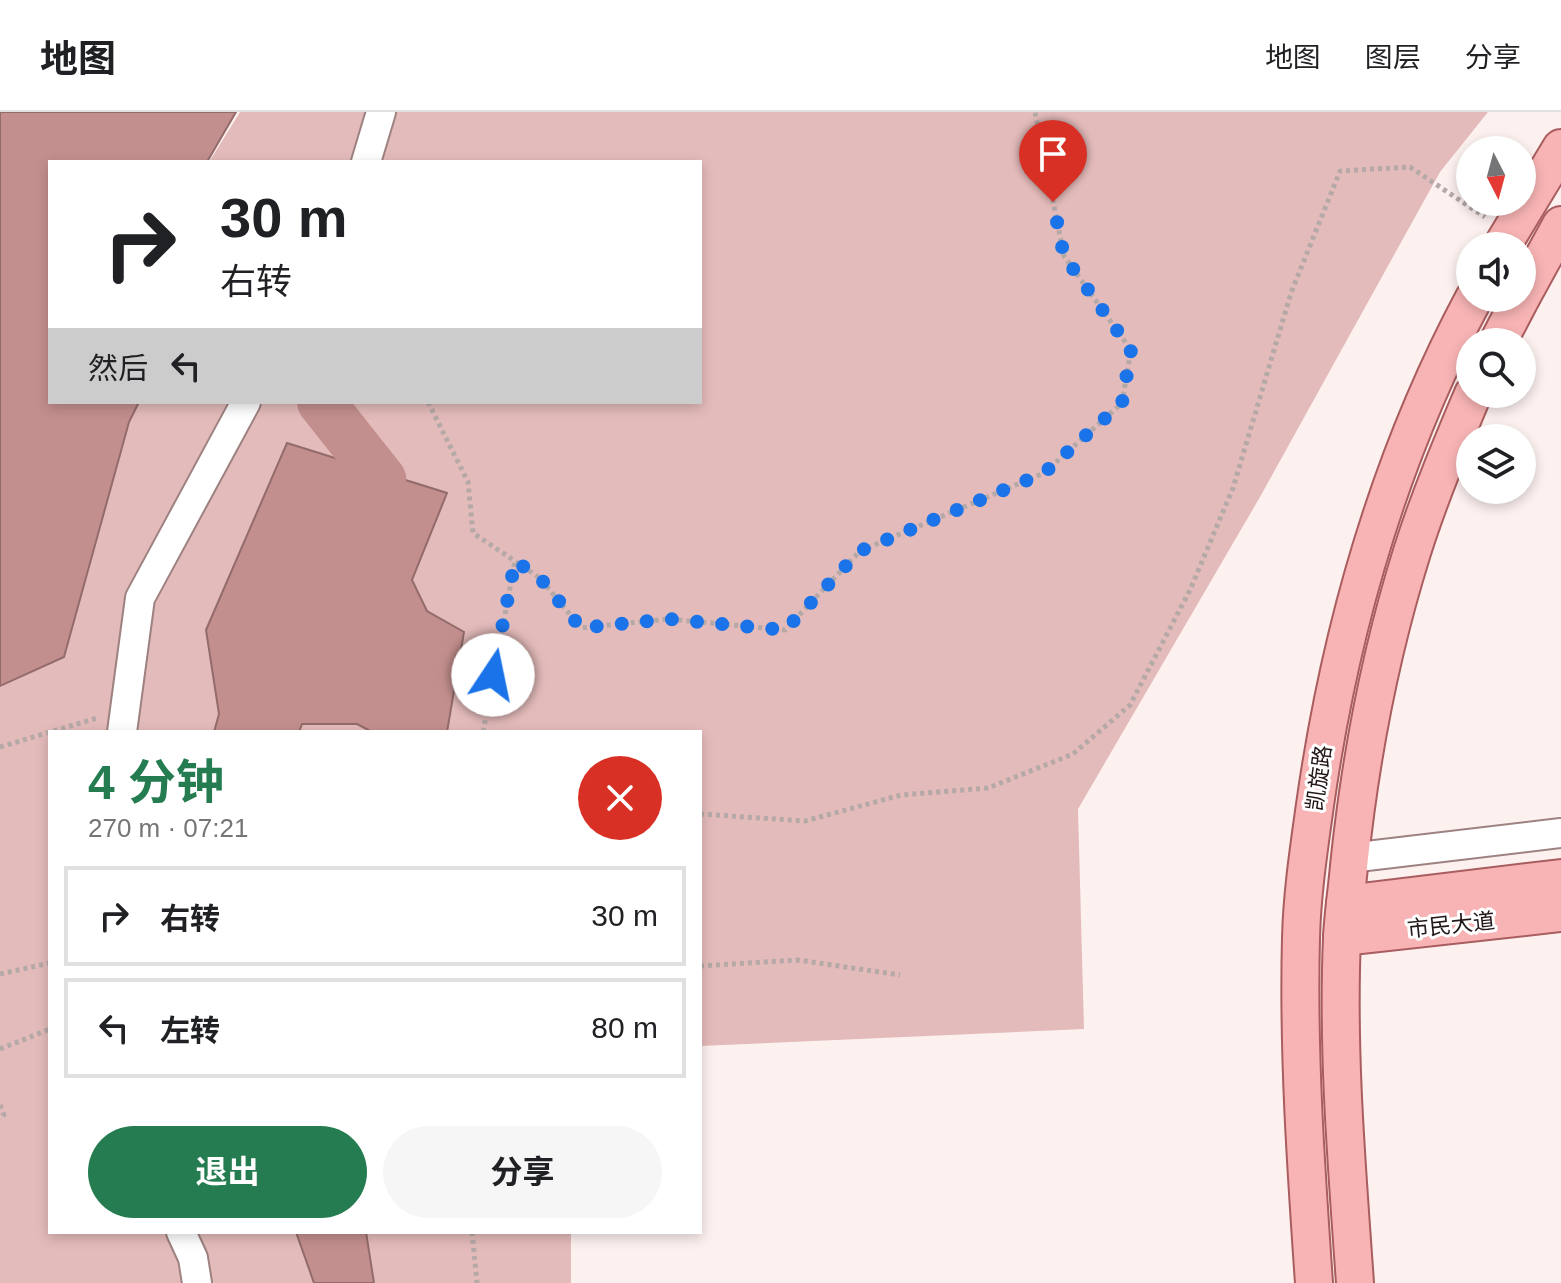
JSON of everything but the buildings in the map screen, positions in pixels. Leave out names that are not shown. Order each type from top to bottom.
[{"type":"main road","points":[[1511,232],[1561,148]]},
{"type":"main road","points":[[1536,270],[1561,225]]},
{"type":"main road","name":"凯旋路","points":[[1314,1283],[1300,1080],[1301,935],[1325,733],[1373,540],[1409,440],[1467,312]]},
{"type":"main road","name":"凯旋路","points":[[1355,1283],[1341,1079],[1344,920],[1365,740],[1391,625],[1412,552],[1467,408]]},
{"type":"main road","points":[[1344,920],[1561,878]]},
{"type":"main road","name":"市民大道","points":[[1344,920],[1561,913]]},
{"type":"street","points":[[367,160],[381,112]]},
{"type":"street","points":[[124,721],[140,598],[245,404]]},
{"type":"street","points":[[1350,858],[1561,833]]},
{"type":"street","points":[[182,1234],[193,1258],[197,1283]]},
{"type":"path","points":[[429,404],[468,482],[473,533],[540,578],[581,628],[668,619],[785,630],[860,551],[1044,473],[1122,403],[1131,350],[1064,256],[1035,112]]},
{"type":"path","points":[[703,814],[805,821],[901,795],[988,788],[1073,754],[1130,705],[1190,590],[1233,488],[1291,293],[1340,171],[1410,167],[1495,232]]},
{"type":"path","points":[[483,730],[515,561]]},
{"type":"path","points":[[81,730],[124,721]]},
{"type":"path","points":[[0,747],[48,737]]},
{"type":"path","points":[[702,966],[798,960],[900,975]]},
{"type":"path","points":[[0,974],[48,963]]},
{"type":"path","points":[[0,1049],[48,1030]]},
{"type":"path","points":[[0,1105],[4,1115],[0,1119]]},
{"type":"path","points":[[472,1234],[477,1283]]},
{"type":"shaded area","points":[[0,112],[236,112],[208,160],[48,160],[48,404],[138,404],[129,422],[64,657],[0,686]]},
{"type":"shaded area","points":[[240,112],[1488,112],[1469,136],[1456,136],[1456,152],[1440,172],[1260,497],[1078,809],[1084,1029],[702,1046],[702,730],[48,730],[48,1234],[571,1234],[571,1283],[0,1283],[0,686],[64,657],[129,422],[138,404],[702,404],[702,160],[210,160]]},
{"type":"shaded area","points":[[287,443],[447,493],[412,580],[427,611],[464,632],[447,730],[368,730],[357,724],[302,724],[300,730],[215,730],[219,714],[206,630]]},
{"type":"shaded area","points":[[297,1234],[366,1234],[374,1283],[314,1283]]},
{"type":"waterway","points":[[323,404],[382,479],[362,532]]},
{"type":"route","points":[[493,675],[515,561],[540,578],[581,628],[668,619],[785,630],[860,551],[1044,473],[1122,403],[1131,350],[1064,256],[1053,202]]}]
